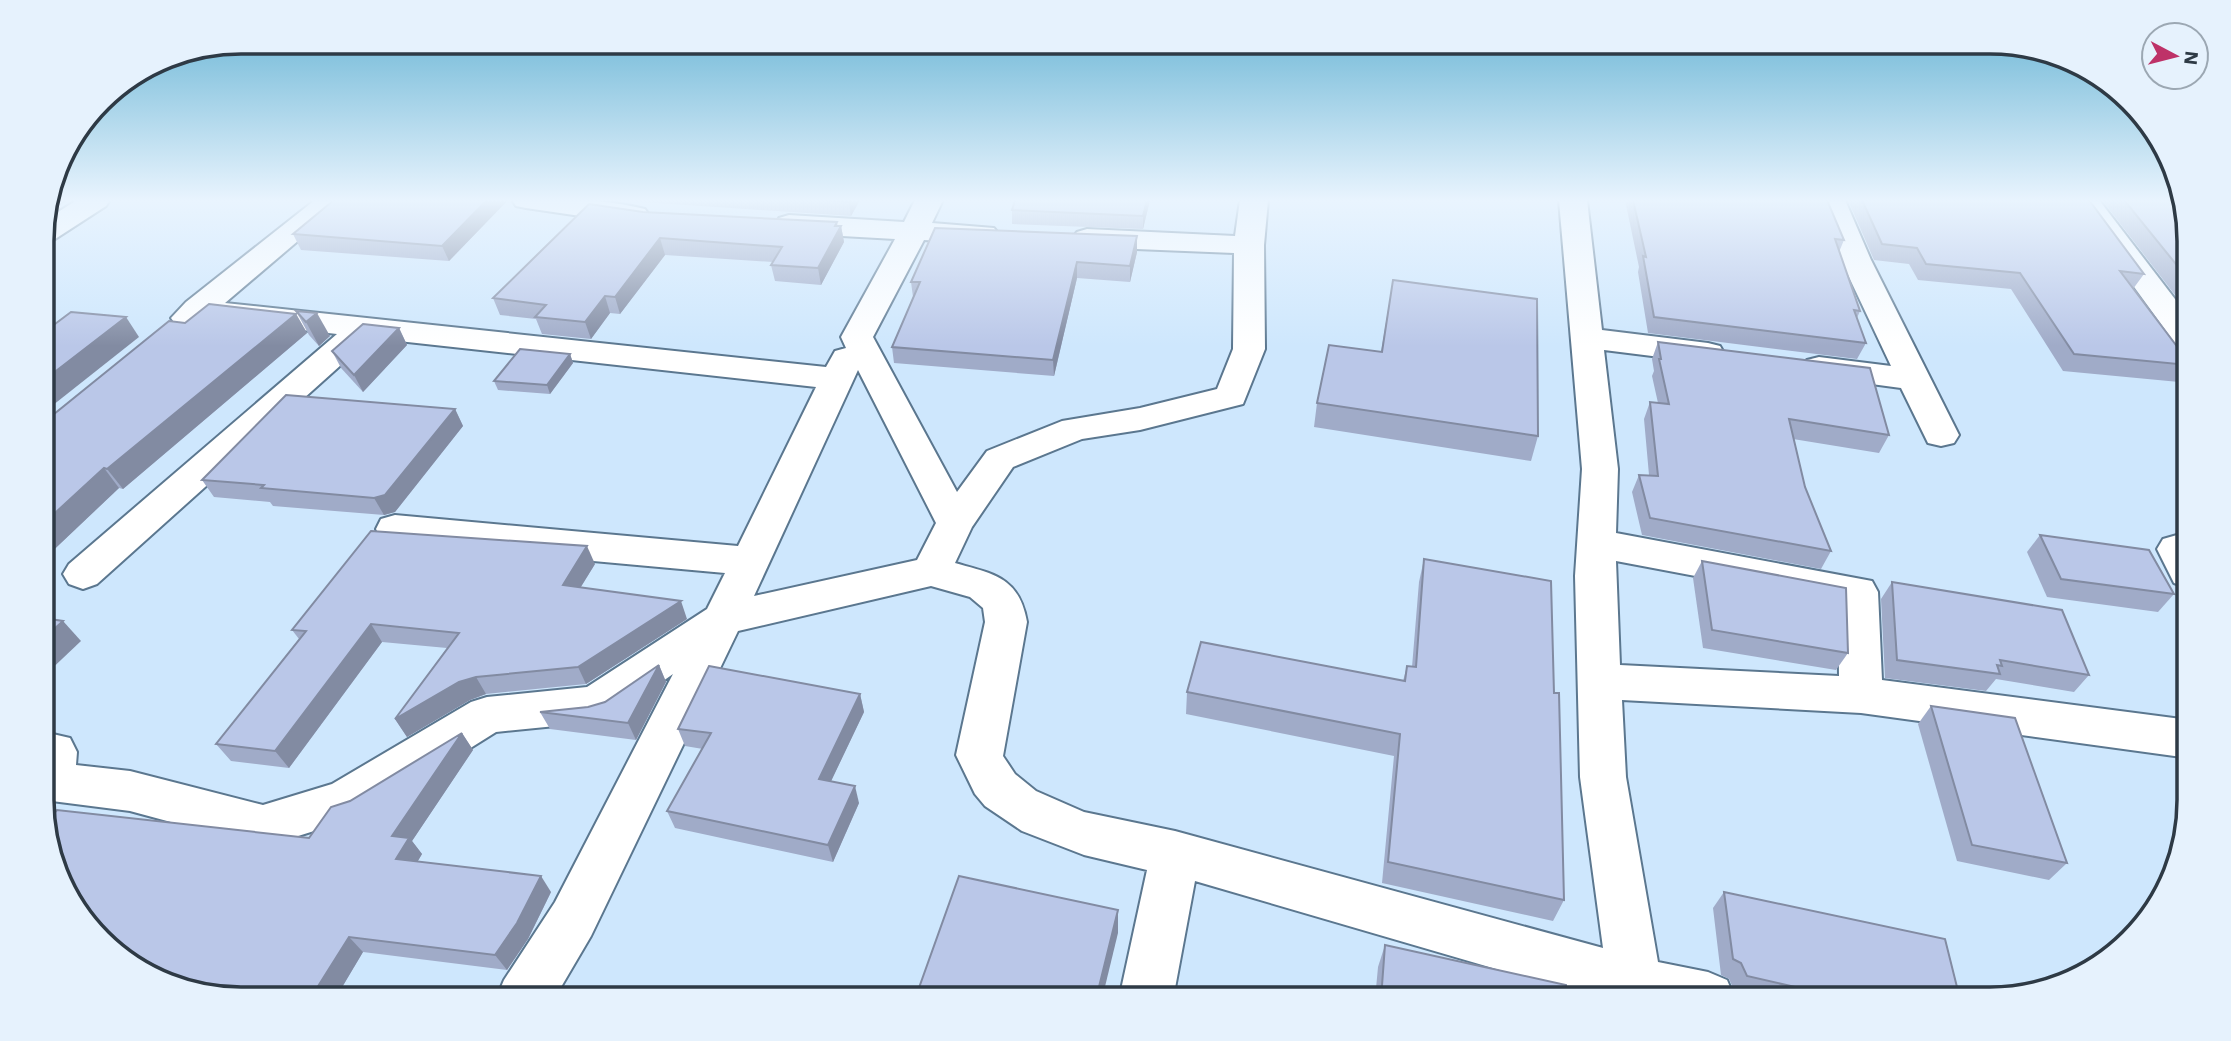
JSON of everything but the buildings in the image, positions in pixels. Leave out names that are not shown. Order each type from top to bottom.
[{"type":"street","points":[[167,334],[272,249]]},
{"type":"street","points":[[531,987],[573,919],[723,619],[856,337],[904,249]]},
{"type":"street","points":[[931,571],[955,523],[1000,459],[1075,429],[1140,419],[1231,396],[1249,349],[1249,249]]},
{"type":"street","points":[[1578,249],[1599,454],[1596,543],[1603,777],[1635,986]]},
{"type":"street","points":[[1851,249],[1941,435]]},
{"type":"street","points":[[2121,249],[2177,324]]},
{"type":"street","points":[[197,309],[837,379]]},
{"type":"street","points":[[83,574],[364,327]]},
{"type":"street","points":[[856,337],[955,523]]},
{"type":"street","points":[[1586,338],[1737,357]]},
{"type":"street","points":[[1791,364],[1914,379]]},
{"type":"street","points":[[395,528],[751,561]]},
{"type":"street","points":[[1596,543],[1858,592],[1861,695]]},
{"type":"street","points":[[54,783],[130,792],[263,826],[345,801],[487,715],[596,704],[723,619],[931,571],[984,586],[1003,602],[1006,622],[995,667],[987,769],[1002,792],[1045,820],[1117,842],[1175,853],[1620,986]]},
{"type":"street","points":[[1600,681],[1861,695],[2177,737]]},
{"type":"street","points":[[1148,986],[1175,853]]}]
